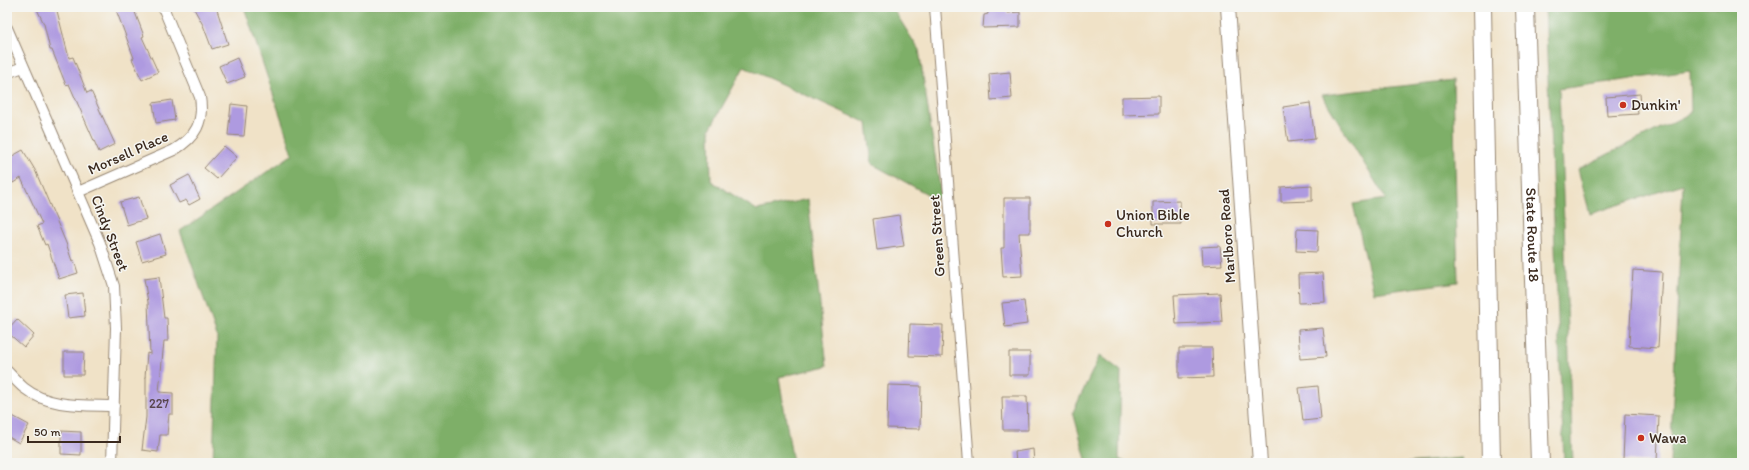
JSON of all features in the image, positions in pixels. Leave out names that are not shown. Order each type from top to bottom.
[{"type":"highway","points":[[1482,7],[1491,463]]},
{"type":"highway","name":"State Route 18","points":[[1525,7],[1540,463]]},
{"type":"street","name":"Morsell Place","points":[[78,192],[174,150],[184,144],[193,135],[199,124],[202,111],[200,97],[162,7]]},
{"type":"street","name":"Green Street","points":[[935,7],[969,463]]},
{"type":"street","name":"Marlboro Road","points":[[1228,7],[1260,463]]},
{"type":"street","name":"Cindy Street","points":[[7,28],[100,243],[114,286],[116,328],[112,463]]},
{"type":"street","points":[[7,73],[23,67]]},
{"type":"street","points":[[7,371],[25,389],[45,400],[72,405],[114,406]]},
{"type":"green space","points":[[244,7],[892,7],[919,50],[942,202],[872,164],[867,123],[744,67],[710,129],[711,181],[757,210],[808,199],[827,366],[779,377],[793,463],[213,463],[217,336],[180,231],[293,154]]},
{"type":"green space","points":[[1545,7],[1742,7],[1742,463],[1670,463],[1683,184],[1590,214],[1578,169],[1691,113],[1690,71],[1559,89],[1573,463],[1564,463]]},
{"type":"green space","points":[[1453,80],[1458,282],[1374,293],[1353,204],[1386,199],[1322,95]]},
{"type":"green space","points":[[1100,355],[1121,371],[1119,459],[1127,463],[1087,463],[1073,412]]},
{"type":"green space","points":[[1462,458],[1463,463],[1404,463]]},
{"type":"building","points":[[36,7],[56,7],[69,58],[73,57],[87,93],[91,91],[115,144],[99,152],[69,84],[66,85],[52,50],[50,50],[44,24]]},
{"type":"building","points":[[115,7],[133,7],[144,36],[142,37],[158,72],[142,80],[132,59],[134,58]]},
{"type":"building","points":[[193,7],[216,7],[228,44],[212,49],[203,25]]},
{"type":"building","points":[[987,7],[1006,7],[1007,13],[1020,12],[1020,27],[983,28],[984,15],[988,14]]},
{"type":"building","points":[[237,58],[245,77],[227,84],[219,66]]},
{"type":"building","points":[[1010,72],[1012,98],[991,100],[989,74]]},
{"type":"building","name":"Dunkin'","points":[[1640,94],[1641,105],[1637,105],[1638,114],[1607,116],[1606,97]]},
{"type":"building","points":[[1159,96],[1159,114],[1122,115],[1122,97]]},
{"type":"building","points":[[172,100],[175,120],[156,123],[153,103]]},
{"type":"building","points":[[1310,103],[1315,139],[1288,142],[1283,107]]},
{"type":"building","points":[[231,104],[247,106],[244,136],[228,135]]},
{"type":"building","points":[[224,146],[237,157],[217,179],[204,168]]},
{"type":"building","points":[[23,150],[35,170],[66,243],[72,261],[74,260],[78,273],[59,279],[47,244],[45,245],[37,226],[42,224],[21,178],[13,183],[7,172],[7,159]]},
{"type":"building","points":[[189,175],[200,199],[189,205],[186,200],[179,203],[170,185]]},
{"type":"building","points":[[1312,185],[1312,201],[1281,202],[1281,187]]},
{"type":"building","points":[[139,197],[146,219],[127,225],[120,202]]},
{"type":"building","points":[[1004,198],[1030,198],[1030,233],[1019,233],[1022,276],[1003,277],[1001,248],[1004,248]]},
{"type":"building","points":[[1180,201],[1181,224],[1153,224],[1153,202]]},
{"type":"building","points":[[899,215],[904,246],[877,250],[873,219]]},
{"type":"building","points":[[1297,229],[1318,230],[1317,252],[1296,251]]},
{"type":"building","points":[[160,234],[166,254],[142,261],[136,242]]},
{"type":"building","points":[[1220,246],[1222,265],[1202,266],[1201,247]]},
{"type":"building","points":[[1633,270],[1662,272],[1658,348],[1629,346]]},
{"type":"building","points":[[1323,273],[1325,302],[1299,303],[1298,274]]},
{"type":"building","points":[[159,277],[164,318],[167,318],[168,341],[164,341],[159,392],[173,393],[173,414],[169,414],[167,435],[160,435],[158,452],[142,450],[146,417],[145,377],[147,353],[150,354],[148,302],[144,279]]},
{"type":"building","points":[[83,293],[85,316],[68,318],[65,295]]},
{"type":"building","points":[[1220,293],[1222,322],[1176,324],[1174,295]]},
{"type":"building","points":[[1024,301],[1027,324],[1005,327],[1002,303]]},
{"type":"building","points":[[17,319],[34,335],[24,347],[7,332],[7,330]]},
{"type":"building","points":[[910,324],[943,325],[942,357],[909,356]]},
{"type":"building","points":[[1323,328],[1326,357],[1300,359],[1298,330]]},
{"type":"building","points":[[1179,348],[1212,348],[1213,377],[1179,378]]},
{"type":"building","points":[[64,352],[84,352],[83,375],[64,375]]},
{"type":"building","points":[[1009,352],[1030,352],[1030,375],[1009,375]]},
{"type":"building","points":[[888,385],[921,386],[920,429],[887,428]]},
{"type":"building","points":[[1318,386],[1321,419],[1303,421],[1299,388]]},
{"type":"building","points":[[1002,396],[1027,396],[1028,430],[1003,430]]},
{"type":"building","points":[[7,413],[29,425],[19,443],[7,436]]},
{"type":"building","name":"Wawa","points":[[1625,414],[1659,416],[1657,462],[1623,460]]},
{"type":"building","points":[[61,431],[81,432],[81,455],[61,454]]},
{"type":"building","points":[[1033,449],[1034,463],[1016,463],[1015,452]]},
{"type":"place","name":"Dunkin'","points":[[1623,105]]},
{"type":"place","name":"Union Bible Church","points":[[1108,224]]},
{"type":"place","name":"Wawa","points":[[1641,438]]}]
